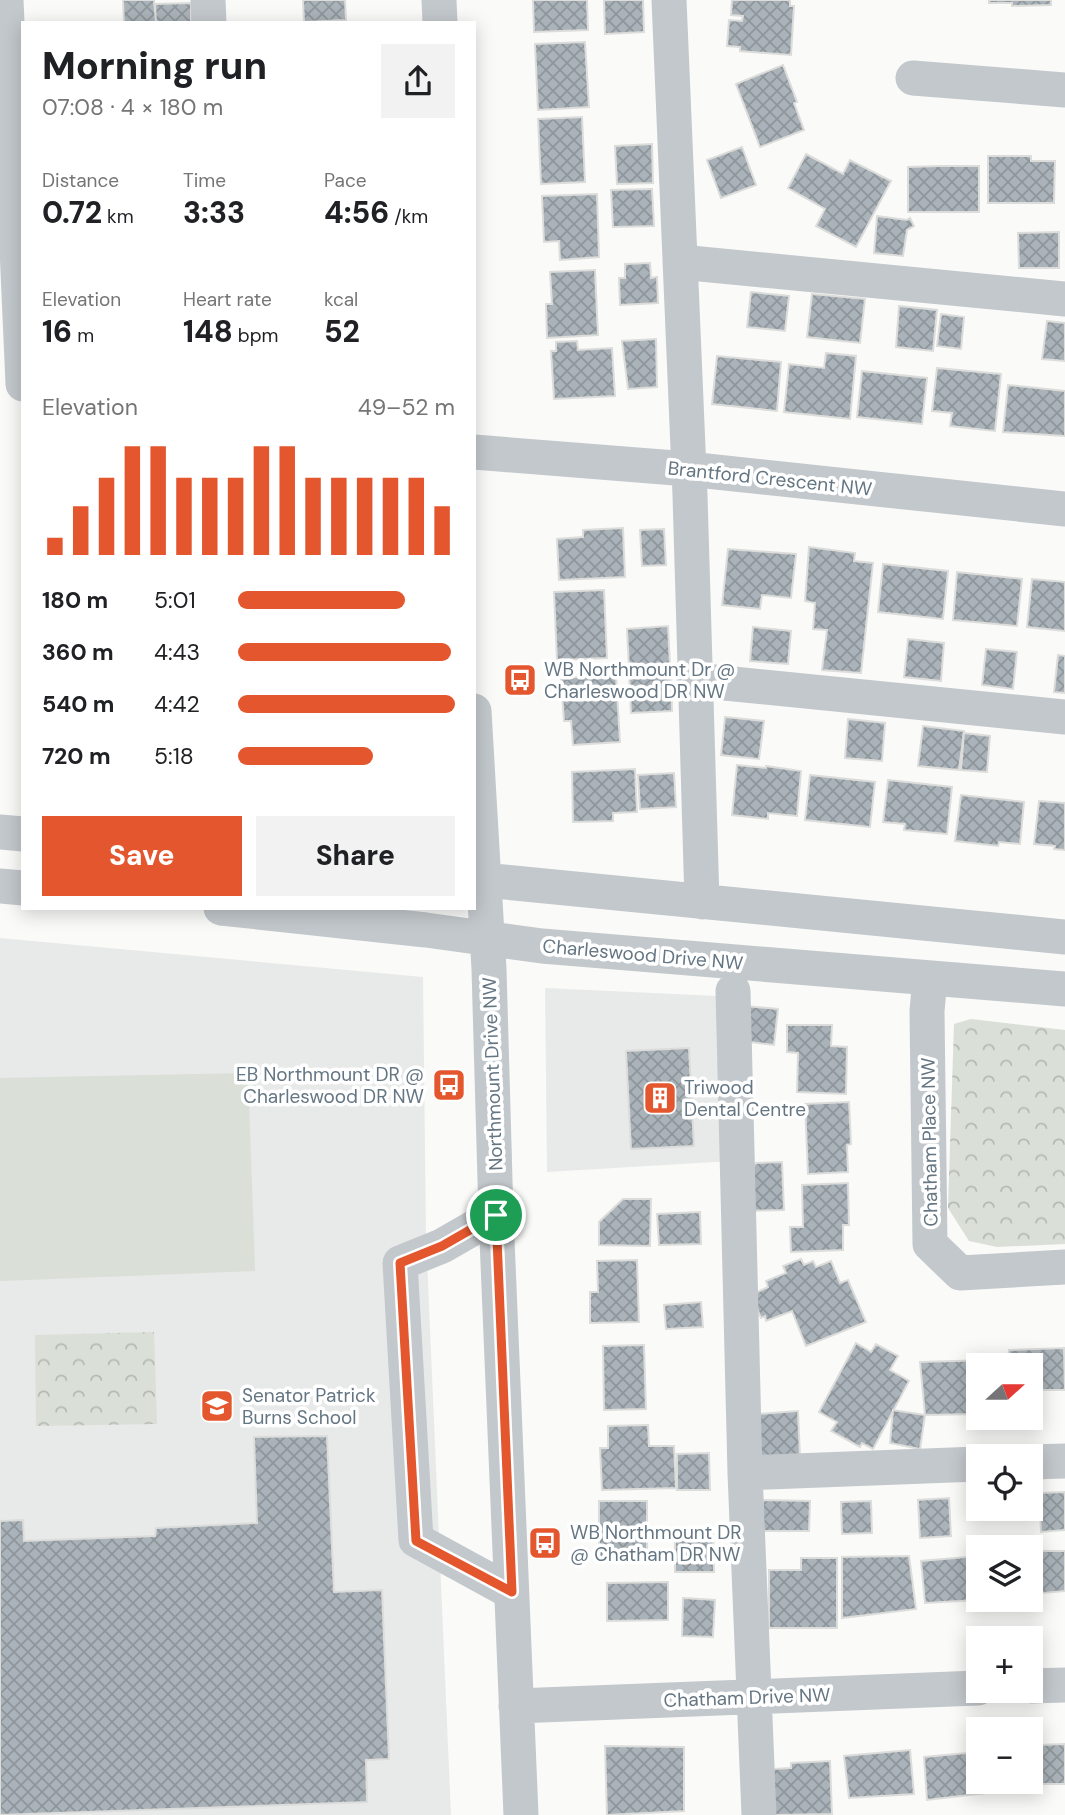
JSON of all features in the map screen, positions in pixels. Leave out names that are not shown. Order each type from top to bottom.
[{"type":"street","points":[[6,0],[21,339]]},
{"type":"street","points":[[208,0],[209,21]]},
{"type":"street","points":[[439,0],[440,21]]},
{"type":"street","points":[[669,0],[702,902]]},
{"type":"street","points":[[913,78],[1065,90]]},
{"type":"street","points":[[680,261],[1065,299]]},
{"type":"street","name":"Brantford Crescent NW","points":[[476,452],[688,469],[1065,509]]},
{"type":"street","points":[[694,680],[1065,718]]},
{"type":"street","name":"Northmount Drive NW","points":[[476,779],[479,880],[486,937],[521,1815]]},
{"type":"street","points":[[0,832],[21,834]]},
{"type":"street","points":[[479,880],[1065,937]]},
{"type":"street","points":[[0,886],[21,888]]},
{"type":"street","name":"Charleswood Drive NW","points":[[239,910],[486,937],[542,946],[1065,989]]},
{"type":"street","name":"Chatham Place NW","points":[[930,978],[927,1012],[930,1244],[960,1273],[1065,1267]]},
{"type":"street","points":[[733,991],[745,1473],[759,1815]]},
{"type":"street","points":[[496,1215],[442,1246],[400,1263],[416,1541],[512,1592]]},
{"type":"street","points":[[1043,1462],[1065,1461]]},
{"type":"street","points":[[745,1473],[966,1464]]},
{"type":"street","points":[[1043,1686],[1065,1685]]},
{"type":"street","name":"Chatham Drive NW","points":[[516,1706],[966,1688]]},
{"type":"shaded area","name":"Senator Patrick Burns School","points":[[0,938],[423,977],[426,1236],[451,1815],[0,1815]]},
{"type":"shaded area","points":[[545,988],[718,996],[732,1161],[547,1172]]},
{"type":"green space","points":[[971,1019],[1065,1030],[1065,1244],[997,1247],[969,1241],[948,1208],[954,1024]]},
{"type":"green space","points":[[248,1073],[255,1271],[0,1281],[0,1078]]},
{"type":"green space","points":[[154,1332],[157,1424],[36,1426],[35,1335]]},
{"type":"building","points":[[123,0],[154,0],[156,21],[124,21]]},
{"type":"building","points":[[303,0],[345,0],[346,20],[304,21]]},
{"type":"building","points":[[533,0],[587,0],[588,30],[534,32]]},
{"type":"building","points":[[604,0],[643,0],[644,32],[605,34]]},
{"type":"building","points":[[732,0],[790,0],[790,6],[794,6],[791,55],[740,51],[740,47],[727,46],[729,20],[742,21],[743,16],[731,15]]},
{"type":"building","points":[[989,0],[1051,0],[1051,5],[1012,6],[1012,3],[989,3]]},
{"type":"building","points":[[191,3],[191,21],[156,21],[155,4]]},
{"type":"building","points":[[585,42],[589,107],[538,110],[535,44]]},
{"type":"building","points":[[783,65],[804,130],[760,147],[736,84]]},
{"type":"building","points":[[582,117],[585,182],[541,184],[538,119]]},
{"type":"building","points":[[652,144],[653,183],[617,184],[615,146]]},
{"type":"building","points":[[742,147],[756,185],[721,198],[707,160]]},
{"type":"building","points":[[806,154],[843,174],[850,160],[891,181],[856,247],[816,226],[825,209],[788,188]]},
{"type":"building","points":[[988,156],[1031,156],[1031,161],[1055,161],[1054,203],[988,203]]},
{"type":"building","points":[[979,166],[979,212],[908,212],[908,167]]},
{"type":"building","points":[[652,189],[654,226],[613,227],[611,190]]},
{"type":"building","points":[[597,194],[599,257],[560,260],[559,241],[544,242],[542,196]]},
{"type":"building","points":[[877,216],[907,220],[910,218],[914,226],[907,230],[903,256],[874,253]]},
{"type":"building","points":[[1059,232],[1059,268],[1019,268],[1018,233]]},
{"type":"building","points":[[650,263],[651,278],[657,277],[658,303],[620,305],[619,278],[625,278],[625,264]]},
{"type":"building","points":[[595,270],[598,335],[547,338],[546,304],[552,304],[550,272]]},
{"type":"building","points":[[751,292],[789,296],[785,331],[747,327]]},
{"type":"building","points":[[812,294],[865,299],[860,343],[807,337]]},
{"type":"building","points":[[899,306],[937,310],[933,351],[896,347]]},
{"type":"building","points":[[941,314],[964,317],[961,349],[937,346]]},
{"type":"building","points":[[1047,321],[1065,323],[1065,361],[1042,359]]},
{"type":"building","points":[[656,339],[657,387],[628,389],[622,341]]},
{"type":"building","points":[[577,341],[578,350],[612,348],[615,396],[554,399],[551,351],[556,351],[556,342]]},
{"type":"building","points":[[826,353],[856,356],[850,419],[784,412],[789,364],[824,368]]},
{"type":"building","points":[[717,356],[781,362],[777,411],[712,404]]},
{"type":"building","points":[[937,368],[1001,374],[995,431],[950,426],[952,413],[932,411]]},
{"type":"building","points":[[862,371],[927,378],[922,424],[857,417]]},
{"type":"building","points":[[1008,385],[1065,391],[1065,436],[1003,432]]},
{"type":"building","points":[[623,528],[625,577],[559,580],[557,539],[583,537],[583,530]]},
{"type":"building","points":[[664,529],[666,565],[642,566],[640,530]]},
{"type":"building","points":[[809,547],[855,553],[854,561],[873,563],[861,673],[822,670],[827,630],[813,629],[815,603],[805,601]]},
{"type":"building","points":[[728,549],[796,554],[791,598],[762,595],[760,609],[722,605]]},
{"type":"building","points":[[883,564],[948,571],[943,619],[878,612]]},
{"type":"building","points":[[957,572],[1022,579],[1017,626],[953,620]]},
{"type":"building","points":[[1032,579],[1065,582],[1065,631],[1027,627]]},
{"type":"building","points":[[604,590],[607,658],[557,660],[554,592]]},
{"type":"building","points":[[668,626],[670,666],[629,668],[627,629]]},
{"type":"building","points":[[753,627],[791,631],[788,664],[750,661]]},
{"type":"building","points":[[908,639],[944,643],[941,681],[904,677]]},
{"type":"building","points":[[986,649],[1017,652],[1013,689],[982,685]]},
{"type":"building","points":[[1058,655],[1065,656],[1065,693],[1054,692]]},
{"type":"building","points":[[671,672],[672,711],[631,713],[629,674]]},
{"type":"building","points":[[616,675],[620,742],[573,745],[571,721],[564,721],[561,678]]},
{"type":"building","points":[[725,717],[764,721],[759,759],[721,755]]},
{"type":"building","points":[[848,719],[885,723],[882,761],[845,758]]},
{"type":"building","points":[[923,726],[964,731],[959,770],[918,766]]},
{"type":"building","points":[[964,733],[990,736],[987,772],[961,770]]},
{"type":"building","points":[[737,765],[801,771],[797,816],[768,813],[768,819],[732,815]]},
{"type":"building","points":[[635,769],[637,812],[613,813],[613,821],[573,822],[572,772]]},
{"type":"building","points":[[674,773],[676,807],[640,809],[638,775]]},
{"type":"building","points":[[810,775],[875,782],[870,827],[805,820]]},
{"type":"building","points":[[888,780],[952,787],[947,834],[904,830],[905,824],[883,822]]},
{"type":"building","points":[[961,795],[1024,802],[1020,844],[999,842],[998,846],[955,841]]},
{"type":"building","points":[[1039,801],[1065,803],[1065,850],[1034,844]]},
{"type":"building","points":[[745,1006],[778,1009],[774,1045],[741,1041]]},
{"type":"building","points":[[787,1025],[832,1025],[831,1046],[847,1047],[846,1094],[797,1092],[798,1053],[787,1052]]},
{"type":"building","name":"Triwood Dental Centre","points":[[689,1048],[694,1146],[631,1149],[626,1051]]},
{"type":"building","points":[[849,1102],[851,1144],[847,1145],[848,1172],[808,1174],[805,1104]]},
{"type":"building","points":[[782,1162],[784,1210],[746,1211],[744,1179],[756,1163]]},
{"type":"building","points":[[848,1183],[849,1225],[843,1225],[843,1250],[791,1252],[790,1227],[803,1227],[802,1185]]},
{"type":"building","points":[[623,1199],[651,1199],[650,1246],[599,1245],[599,1222]]},
{"type":"building","points":[[700,1212],[701,1244],[659,1245],[657,1214]]},
{"type":"building","points":[[801,1259],[804,1265],[813,1261],[816,1267],[831,1261],[840,1283],[848,1280],[866,1322],[806,1346],[792,1311],[766,1321],[765,1316],[761,1318],[751,1295],[768,1287],[766,1281],[786,1273],[783,1266]]},
{"type":"building","points":[[637,1260],[639,1322],[590,1323],[590,1292],[598,1292],[597,1261]]},
{"type":"building","points":[[701,1302],[703,1327],[666,1329],[664,1305]]},
{"type":"building","points":[[856,1343],[871,1352],[876,1344],[898,1356],[890,1370],[909,1381],[873,1449],[862,1443],[860,1447],[831,1431],[837,1422],[819,1412]]},
{"type":"building","points":[[644,1345],[646,1409],[604,1410],[603,1346]]},
{"type":"building","points":[[1064,1348],[1065,1390],[1043,1390],[1043,1353],[1009,1353],[1009,1350]]},
{"type":"building","points":[[966,1361],[966,1414],[925,1415],[920,1362]]},
{"type":"building","points":[[893,1410],[925,1415],[920,1449],[890,1443]]},
{"type":"building","points":[[798,1411],[800,1457],[761,1459],[758,1414]]},
{"type":"building","points":[[648,1425],[649,1446],[674,1446],[676,1488],[602,1490],[600,1448],[608,1448],[608,1426]]},
{"type":"building","points":[[327,1436],[334,1592],[382,1590],[389,1759],[366,1760],[367,1802],[0,1815],[0,1521],[23,1520],[24,1541],[155,1536],[156,1528],[257,1523],[254,1437]]},
{"type":"building","points":[[709,1453],[710,1490],[677,1490],[677,1454]]},
{"type":"building","points":[[1065,1492],[1065,1530],[1041,1532],[1043,1493]]},
{"type":"building","points":[[949,1498],[951,1536],[920,1538],[918,1500]]},
{"type":"building","points":[[763,1500],[810,1501],[809,1531],[762,1531]]},
{"type":"building","points":[[599,1501],[647,1501],[647,1563],[599,1563]]},
{"type":"building","points":[[871,1501],[872,1533],[842,1534],[841,1502]]},
{"type":"building","points":[[679,1533],[713,1533],[714,1572],[675,1572],[675,1541],[679,1541]]},
{"type":"building","points":[[1043,1551],[1065,1551],[1065,1591],[1043,1593]]},
{"type":"building","points":[[909,1556],[916,1609],[842,1618],[842,1557]]},
{"type":"building","points":[[966,1557],[966,1601],[925,1603],[921,1561]]},
{"type":"building","points":[[801,1558],[837,1558],[837,1628],[769,1628],[769,1570],[801,1570]]},
{"type":"building","points":[[668,1582],[668,1620],[607,1621],[607,1583]]},
{"type":"building","points":[[683,1598],[715,1600],[713,1637],[682,1636]]},
{"type":"building","points":[[1065,1744],[1065,1784],[1043,1784],[1043,1745]]},
{"type":"building","points":[[605,1746],[684,1747],[684,1811],[607,1815]]},
{"type":"building","points":[[910,1750],[914,1794],[849,1798],[844,1756]]},
{"type":"building","points":[[966,1753],[966,1794],[977,1794],[927,1800],[924,1757]]},
{"type":"building","points":[[830,1761],[832,1814],[774,1815],[773,1769],[791,1768],[791,1763]]},
{"type":"place","name":"WB Northmount Dr @ Charleswood DR NW","points":[[520,680]]},
{"type":"place","name":"EB Northmount DR @ Charleswood DR NW","points":[[449,1085]]},
{"type":"place","name":"Triwood Dental Centre","points":[[660,1098]]},
{"type":"place","name":"Senator Patrick Burns School","points":[[217,1406]]},
{"type":"place","name":"WB Northmount DR @ Chatham DR NW","points":[[545,1543]]},
{"type":"route","points":[[496,1215],[512,1592],[416,1541],[400,1263],[442,1246],[496,1215]]}]
